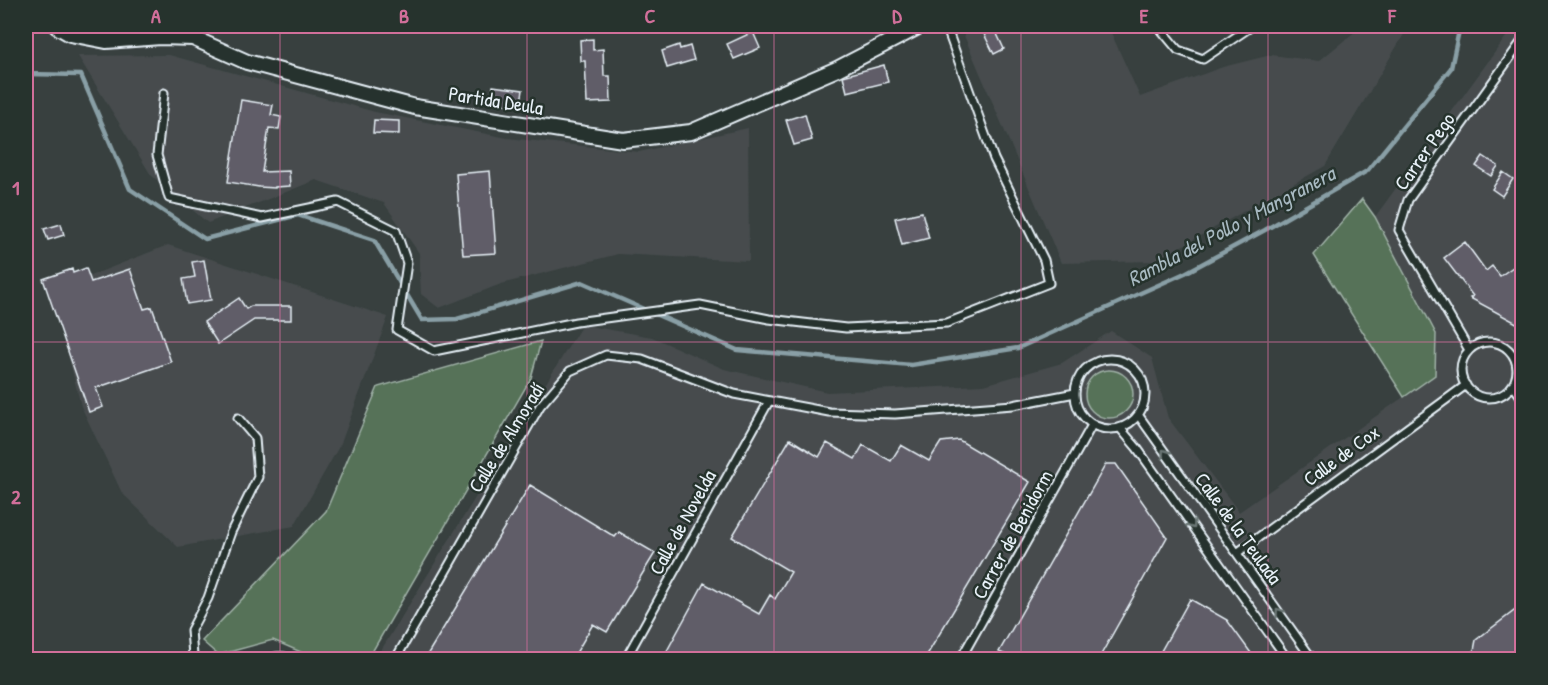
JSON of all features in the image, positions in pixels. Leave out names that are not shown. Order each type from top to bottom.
[{"type":"street","name":"Partida Deula","points":[[56,26],[70,34],[106,41],[161,37],[185,32],[193,38],[248,62],[415,107],[623,140],[691,132],[837,69],[920,26]]},
{"type":"street","points":[[277,660],[283,660]]},
{"type":"lane","points":[[164,93],[157,155],[169,198],[262,218],[338,202],[396,231],[407,263],[397,330],[434,351],[576,322],[700,305],[770,319],[846,328],[947,323],[1050,283],[1044,260],[994,159],[946,26]]},
{"type":"lane","points":[[1158,26],[1178,50],[1203,59],[1252,26]]},
{"type":"lane","name":"Carrer Pego","points":[[1469,350],[1399,230],[1408,200],[1522,40]]},
{"type":"lane","points":[[1486,341],[1506,346],[1511,351],[1517,366],[1517,376],[1513,385],[1499,396],[1489,398],[1474,394],[1466,385],[1461,373],[1462,363],[1469,350],[1486,341]]},
{"type":"lane","name":"Calle de Almoradí","points":[[395,660],[540,406],[570,370],[606,355],[642,359],[734,394],[829,412],[895,414],[1013,405],[1075,393]]},
{"type":"lane","points":[[1111,358],[1130,364],[1137,370],[1144,381],[1146,393],[1139,416],[1132,423],[1115,430],[1092,425],[1086,420],[1078,410],[1075,393],[1077,381],[1088,366],[1098,360],[1111,358]]},
{"type":"lane","name":"Calle de Cox","points":[[1237,553],[1466,385]]},
{"type":"lane","points":[[1513,385],[1522,398]]},
{"type":"lane","name":"Calle de Novelda","points":[[625,660],[769,400]]},
{"type":"lane","name":"Calle de la Teulada","points":[[1139,416],[1313,660]]},
{"type":"lane","points":[[197,660],[193,656],[191,630],[208,598],[231,532],[258,477],[255,438],[238,418]]},
{"type":"lane","name":"Carrer de Benidorm","points":[[960,660],[1092,425]]},
{"type":"lane","name":"Calle de la Teulada","points":[[1120,428],[1137,448],[1288,660]]},
{"type":"shaded area","points":[[960,26],[1108,26],[1140,97],[1223,67],[1271,55],[1319,61],[1362,26],[1409,26],[1325,166],[1155,261],[1061,263]]},
{"type":"shaded area","points":[[1514,26],[1522,26],[1522,659],[375,660],[582,325],[652,337],[724,369],[827,392],[984,385],[1062,363],[1111,331],[1152,358],[1168,418],[1239,512],[1435,375],[1436,333],[1375,217]]},
{"type":"shaded area","points":[[169,55],[375,112],[507,138],[639,152],[748,128],[749,261],[618,254],[501,284],[439,308],[421,294],[419,253],[384,203],[316,180],[208,223],[151,175],[78,56]]},
{"type":"shaded area","points":[[168,245],[388,317],[341,443],[294,526],[178,547],[122,493],[81,406],[52,291]]},
{"type":"green space","points":[[1362,199],[1375,217],[1436,334],[1435,375],[1404,397],[1314,255]]},
{"type":"green space","points":[[541,341],[531,378],[368,659],[317,659],[273,640],[218,655],[202,641],[326,511],[378,387]]},
{"type":"green space","points":[[1109,370],[1126,377],[1133,394],[1126,411],[1109,418],[1092,411],[1085,394],[1092,377]]},
{"type":"building","points":[[980,26],[1009,26],[997,34],[1004,49],[994,54]]},
{"type":"building","points":[[753,32],[760,48],[734,59],[727,44]]},
{"type":"building","points":[[593,39],[593,50],[603,49],[604,76],[610,76],[611,102],[587,103],[585,61],[581,61],[580,40]]},
{"type":"building","points":[[679,45],[680,49],[690,46],[694,60],[667,68],[662,51]]},
{"type":"building","points":[[884,65],[888,82],[847,92],[843,76]]},
{"type":"building","points":[[493,86],[523,90],[521,102],[516,101],[515,106],[491,102]]},
{"type":"building","points":[[241,100],[273,105],[271,115],[281,117],[279,129],[269,128],[262,172],[289,171],[290,186],[259,187],[228,182]]},
{"type":"building","points":[[805,114],[812,140],[794,145],[786,120]]},
{"type":"building","points":[[374,120],[399,121],[399,134],[373,133]]},
{"type":"building","points":[[1483,156],[1498,166],[1491,176],[1476,166]]},
{"type":"building","points":[[490,171],[496,253],[463,255],[456,174]]},
{"type":"building","points":[[1503,172],[1513,179],[1502,196],[1492,189]]},
{"type":"building","points":[[922,212],[929,238],[902,245],[895,218]]},
{"type":"building","points":[[61,224],[64,235],[48,240],[44,229]]},
{"type":"building","points":[[1465,242],[1486,271],[1492,266],[1500,276],[1513,267],[1522,270],[1522,326],[1470,298],[1473,296],[1444,258]]},
{"type":"building","points":[[204,260],[211,300],[187,304],[183,279],[195,277],[192,262]]},
{"type":"building","points":[[86,268],[91,282],[130,269],[144,309],[152,307],[171,362],[96,388],[103,407],[89,412],[43,279],[72,269],[73,273]]},
{"type":"building","points":[[239,298],[246,309],[251,306],[291,306],[291,320],[254,320],[218,344],[204,322]]},
{"type":"building","points":[[790,439],[819,457],[827,443],[855,459],[863,445],[891,461],[901,445],[929,461],[941,442],[959,440],[1030,482],[924,660],[662,660],[704,583],[759,614],[770,595],[775,599],[791,572],[732,537]]},
{"type":"building","points":[[1106,464],[1116,464],[1167,537],[1098,660],[1018,660],[999,652]]},
{"type":"building","points":[[530,485],[615,537],[619,532],[655,553],[607,632],[593,624],[572,660],[424,660]]},
{"type":"building","points":[[1190,599],[1227,620],[1256,660],[1156,660]]},
{"type":"building","points":[[1522,605],[1522,660],[1476,660],[1473,655],[1476,640]]},
{"type":"waterway","name":"Rambla del Pollo y Mangranera","points":[[26,74],[81,75],[130,189],[205,239],[298,215],[374,240],[422,320],[457,319],[582,282],[737,350],[911,365],[1018,348],[1185,273],[1367,171],[1451,68],[1460,26]]}]
